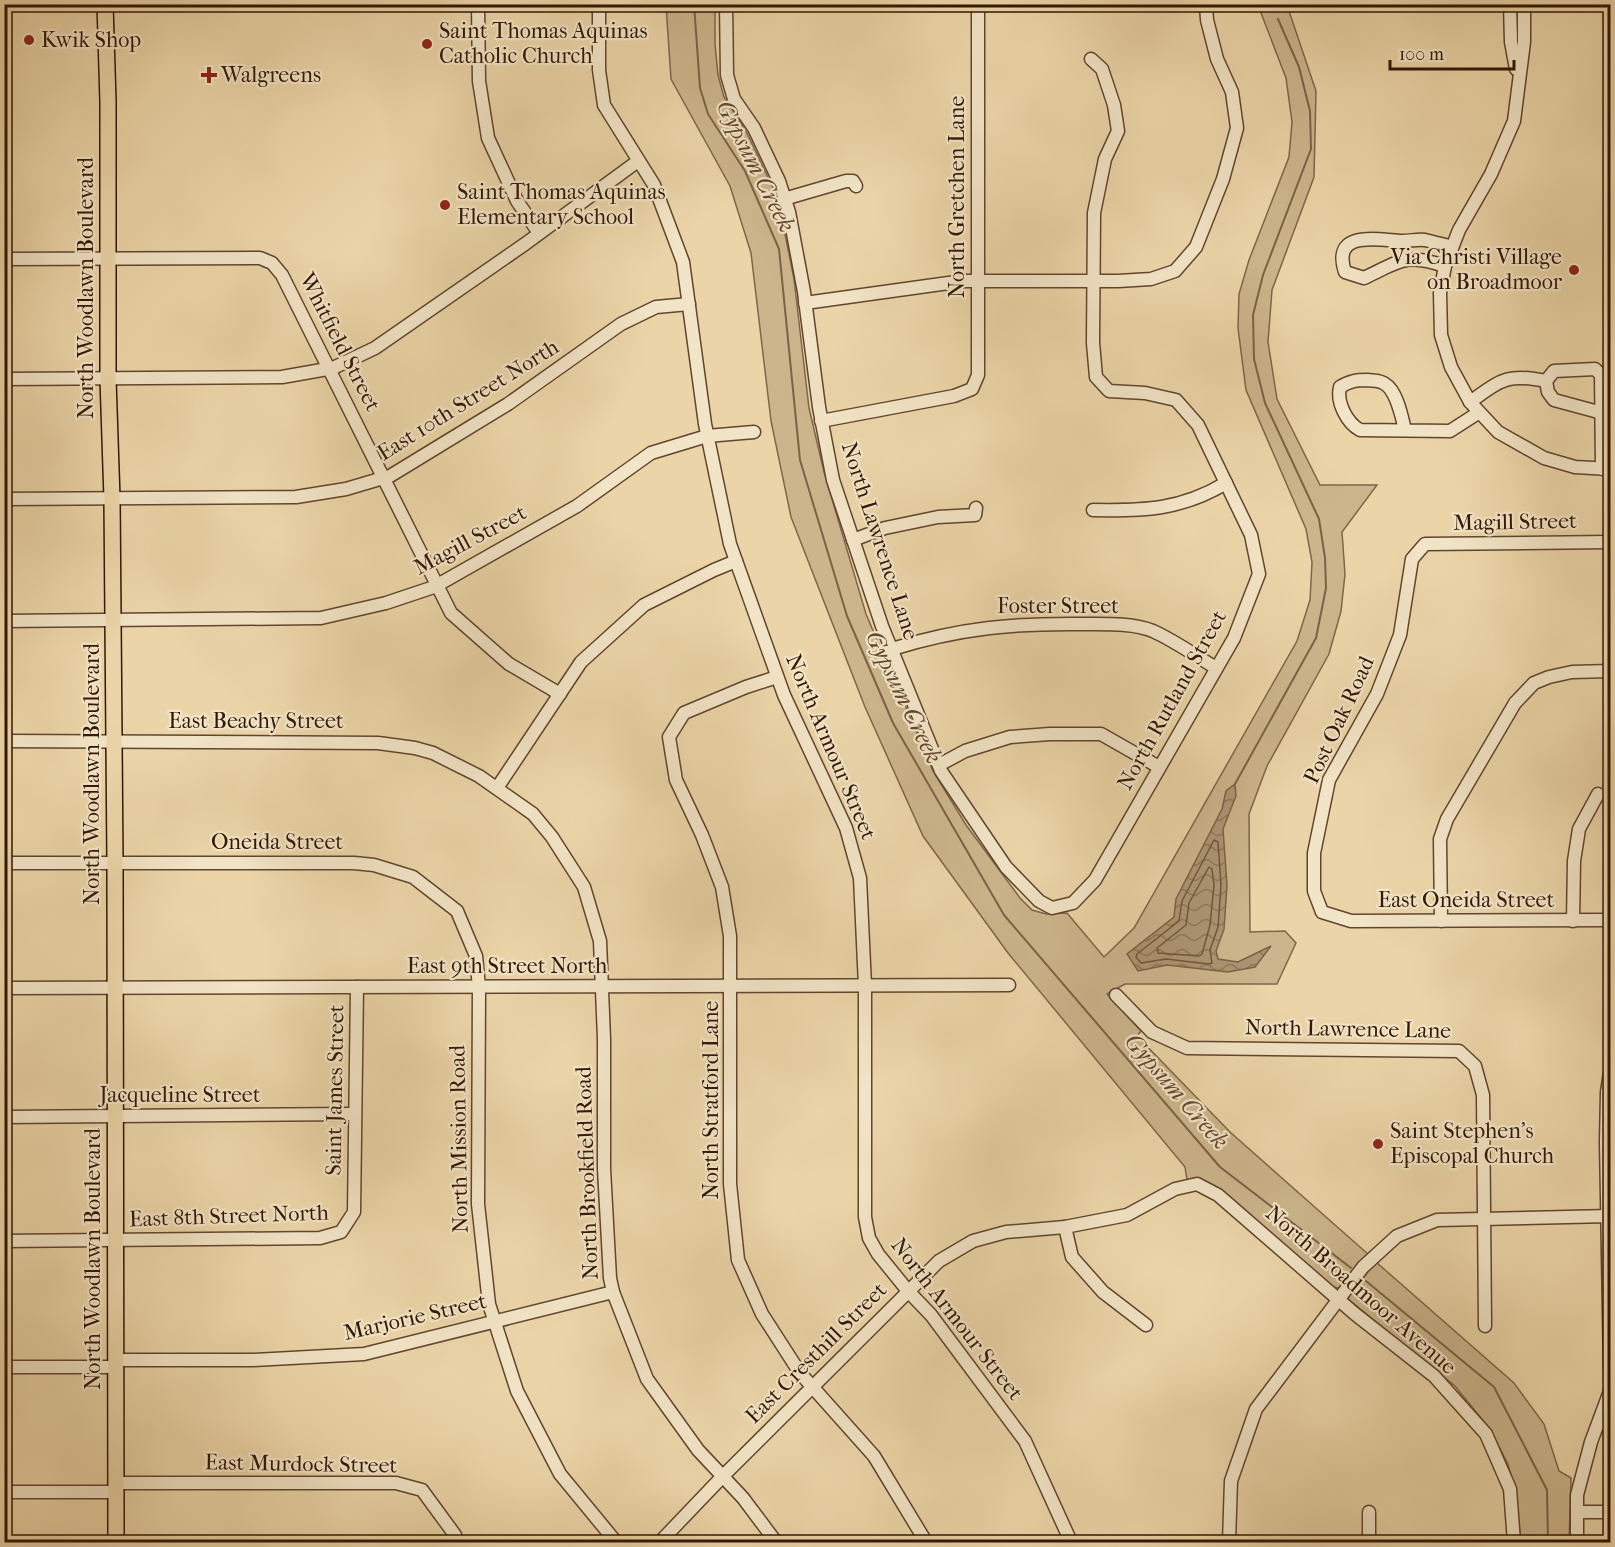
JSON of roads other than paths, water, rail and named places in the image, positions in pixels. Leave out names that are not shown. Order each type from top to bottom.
[{"type":"main road","name":"North Woodlawn Boulevard","points":[[105,4],[108,102],[108,379],[112,499],[116,988],[116,1542]]},
{"type":"street","points":[[478,4],[479,81],[488,138],[517,201],[539,233]]},
{"type":"street","name":"North Armour Street","points":[[599,4],[599,70],[604,105],[654,185],[683,262],[707,436],[730,544],[777,677],[846,828],[860,878],[865,986],[865,1217],[869,1238],[878,1254],[931,1315],[1025,1441],[1071,1542]]},
{"type":"street","name":"North Lawrence Lane","points":[[726,4],[727,75],[734,99],[754,128],[779,181],[789,212],[805,303],[821,421],[833,480],[892,649],[939,765],[1006,867],[1039,902],[1052,908],[1057,907]]},
{"type":"street","name":"North Gretchen Lane","points":[[821,421],[954,396],[972,389],[978,375],[978,4]]},
{"type":"street","points":[[805,303],[963,281],[1151,279],[1175,271],[1197,247],[1223,179],[1238,128],[1232,92],[1217,59],[1207,21],[1206,4]]},
{"type":"street","points":[[1510,4],[1511,42],[1518,79]]},
{"type":"street","points":[[1524,4],[1524,42],[1514,121],[1491,174],[1460,230],[1445,266],[1440,293],[1441,334],[1452,367],[1470,402],[1498,432],[1544,458],[1575,467],[1606,469],[1601,375],[1595,369],[1554,372],[1546,381]]},
{"type":"street","name":"North Rutland Street","points":[[1057,907],[1072,903],[1095,880],[1234,638],[1259,574],[1251,535],[1198,425],[1176,400],[1145,393],[1109,391],[1096,377],[1093,343],[1094,213],[1105,159],[1118,131],[1114,105],[1102,69],[1091,59]]},
{"type":"street","points":[[4,379],[282,377],[330,369],[375,348],[638,161]]},
{"type":"street","points":[[784,199],[846,181],[853,181],[856,186]]},
{"type":"street","points":[[1445,266],[1419,259],[1401,260],[1364,278],[1345,272],[1342,256],[1347,246],[1357,240],[1370,238],[1402,241],[1424,240],[1452,247]]},
{"type":"street","points":[[4,259],[108,258]]},
{"type":"street","name":"Whitfield Street","points":[[108,258],[260,258],[269,262],[282,275],[451,612],[509,664],[560,694]]},
{"type":"street","name":"East 10th Street North","points":[[4,499],[296,497],[345,489],[384,478],[508,404],[621,324],[657,307],[688,304]]},
{"type":"street","points":[[1470,402],[1496,384],[1510,378],[1527,377],[1546,381]]},
{"type":"street","points":[[1405,430],[1401,412],[1386,384],[1379,381],[1355,380],[1348,381],[1340,387],[1339,401],[1352,426],[1360,430],[1450,431],[1478,413]]},
{"type":"street","points":[[1546,381],[1548,392],[1554,400],[1602,413]]},
{"type":"street","name":"Magill Street","points":[[4,621],[321,618],[386,603],[437,586],[577,506],[651,453],[707,436],[754,432]]},
{"type":"street","points":[[1093,510],[1124,511],[1168,508],[1206,495],[1226,483]]},
{"type":"street","points":[[853,540],[885,528],[938,517],[975,515],[976,508]]},
{"type":"street","name":"Magill Street","points":[[1421,548],[1425,544],[1611,542]]},
{"type":"street","name":"Post Oak Road","points":[[1322,912],[1314,891],[1314,853],[1329,780],[1377,694],[1400,635],[1412,559],[1421,548]]},
{"type":"street","points":[[497,788],[582,662],[644,605],[736,561]]},
{"type":"street","name":"Foster Street","points":[[892,649],[931,637],[978,628],[1011,625],[1118,625],[1152,631],[1216,668]]},
{"type":"street","points":[[1441,921],[1440,839],[1447,819],[1515,703],[1534,683],[1549,677],[1572,672],[1611,672]]},
{"type":"street","name":"North Stratford Lane","points":[[777,677],[684,713],[669,737],[676,780],[702,835],[722,887],[730,936],[730,1184],[738,1260],[762,1314],[800,1373],[874,1456],[926,1542]]},
{"type":"street","points":[[939,765],[965,751],[1010,737],[1101,734],[1159,767]]},
{"type":"street","name":"East Beachy Street","points":[[4,741],[378,743],[416,748],[433,753],[479,776],[497,788]]},
{"type":"street","name":"North Brookfield Road","points":[[497,788],[533,814],[552,837],[584,887],[600,941],[603,987],[604,1169],[610,1278],[613,1292],[647,1379],[698,1450],[743,1498],[776,1542]]},
{"type":"street","points":[[1574,921],[1574,861],[1579,829],[1598,794]]},
{"type":"street","name":"Oneida Street","points":[[4,863],[354,863],[374,865],[413,877],[457,911],[476,956],[478,987]]},
{"type":"street","name":"East Oneida Street","points":[[1322,912],[1351,921],[1611,920]]},
{"type":"street","name":"East 9th Street North","points":[[4,988],[1010,985]]},
{"type":"street","name":"Saint James Street","points":[[345,1227],[354,1212],[357,987]]},
{"type":"street","name":"North Mission Road","points":[[478,987],[478,1204],[489,1304],[517,1391],[560,1474],[616,1542]]},
{"type":"street","name":"North Lawrence Lane","points":[[1116,995],[1152,1032],[1187,1048],[1459,1051],[1475,1066],[1483,1095],[1485,1326]]},
{"type":"street","points":[[1610,1367],[1606,1112],[1611,1073]]},
{"type":"street","name":"Jacqueline Street","points":[[4,1117],[355,1114]]},
{"type":"street","name":"East Cresthill Street","points":[[660,1542],[723,1476],[939,1262],[973,1241],[1006,1232],[1065,1227],[1127,1215],[1175,1189],[1197,1184]]},
{"type":"street","name":"North Broadmoor Avenue","points":[[1197,1184],[1218,1195],[1338,1300],[1434,1376],[1486,1434],[1510,1489],[1514,1542]]},
{"type":"street","points":[[1229,1542],[1231,1481],[1256,1409],[1363,1267],[1397,1236],[1437,1220],[1609,1216]]},
{"type":"street","name":"East 8th Street North","points":[[4,1241],[320,1238],[341,1232],[345,1227]]},
{"type":"street","points":[[1065,1227],[1072,1257],[1103,1292],[1146,1325]]},
{"type":"street","name":"Marjorie Street","points":[[4,1367],[252,1360],[364,1354],[613,1292]]},
{"type":"street","points":[[1576,1542],[1577,1495],[1591,1442],[1611,1391]]},
{"type":"street","name":"East Murdock Street","points":[[4,1492],[116,1487],[396,1483],[422,1490],[455,1535],[457,1542]]},
{"type":"street","points":[[1369,1512],[1369,1542]]},
{"type":"street","points":[[1577,1512],[1611,1512]]},
{"type":"water","points":[[1235,784],[1236,796],[1223,829],[1227,885],[1224,929],[1216,951],[1218,959],[1238,962],[1271,946],[1255,967],[1228,972],[1167,965],[1138,971],[1127,954],[1174,917],[1176,899],[1222,809],[1226,791]]},
{"type":"waterway","name":"Gypsum Creek","points":[[694,4],[700,88],[708,114],[745,171],[779,249],[800,460],[847,616],[893,723],[1004,915],[1220,1167],[1351,1268]]},
{"type":"waterway","points":[[1235,784],[1316,638],[1326,588],[1325,558],[1319,519],[1265,403],[1254,359],[1253,315],[1263,275],[1311,149],[1310,111],[1299,67],[1278,19]]},
{"type":"waterway","name":"Gypsum Creek","points":[[1366,1281],[1494,1387],[1547,1490],[1548,1542]]},
{"type":"place","name":"Kwik Shop","points":[[29,40]]},
{"type":"place","name":"Saint Thomas Aquinas Catholic Church","points":[[427,44]]},
{"type":"place","name":"Walgreens","points":[[209,75]]},
{"type":"place","name":"Saint Thomas Aquinas Elementary School","points":[[445,205]]},
{"type":"place","name":"Via Christi Village on Broadmoor","points":[[1574,270]]},
{"type":"place","name":"Saint Stephen's Episcopal Church","points":[[1378,1144]]}]
